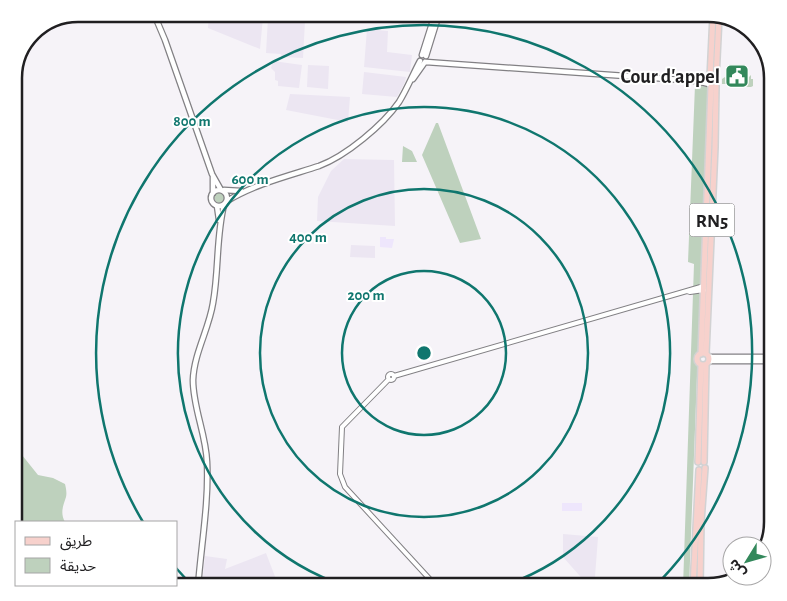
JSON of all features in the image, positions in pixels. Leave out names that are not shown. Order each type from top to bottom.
[{"type":"main road","points":[[157,22],[212,174],[227,195],[219,224]]},
{"type":"main road","points":[[424,59],[433,22]]},
{"type":"main road","points":[[217,206],[226,203],[243,191],[322,164],[354,146],[364,138],[397,104],[424,59],[436,22]]},
{"type":"main road","name":"RN5","points":[[705,359],[704,288],[713,23]]},
{"type":"main road","name":"RN5","points":[[700,578],[705,359],[715,147],[712,82],[718,23]]},
{"type":"main road","points":[[424,59],[447,63],[712,82]]},
{"type":"main road","points":[[199,578],[207,460],[194,395],[193,379],[196,361],[213,303],[219,224],[217,206],[212,200],[212,174]]},
{"type":"main road","points":[[213,193],[222,190],[243,191]]},
{"type":"main road","points":[[705,359],[764,357]]},
{"type":"main road","points":[[705,359],[764,361]]},
{"type":"main road","name":"RN5","points":[[694,578],[702,466]]},
{"type":"street","points":[[429,578],[345,487],[341,478],[342,427],[389,379],[393,380],[394,376],[687,291],[704,288]]},
{"type":"shaded area","points":[[208,22],[263,22],[260,49],[208,28]]},
{"type":"shaded area","points":[[268,22],[305,22],[303,58],[282,57],[281,54],[266,53]]},
{"type":"shaded area","points":[[367,29],[388,31],[387,52],[412,55],[410,72],[364,67]]},
{"type":"shaded area","points":[[273,61],[302,65],[299,88],[278,86],[278,81],[275,80],[275,72],[271,68]]},
{"type":"shaded area","points":[[308,65],[329,66],[328,89],[307,87]]},
{"type":"shaded area","points":[[364,72],[406,77],[397,97],[362,94]]},
{"type":"shaded area","points":[[290,94],[350,97],[348,122],[286,110]]},
{"type":"shaded area","points":[[344,159],[394,160],[395,226],[317,221],[318,197],[331,171]]},
{"type":"shaded area","points":[[380,237],[386,237],[386,239],[394,239],[392,248],[380,247]]},
{"type":"shaded area","points":[[351,245],[375,246],[375,258],[350,257]]},
{"type":"shaded area","points":[[562,503],[582,503],[582,511],[562,511]]},
{"type":"shaded area","points":[[563,534],[598,537],[594,578],[582,578],[563,557]]},
{"type":"shaded area","points":[[266,553],[276,578],[203,578],[205,556],[227,559],[225,569]]},
{"type":"green space","points":[[751,75],[753,86],[751,87],[744,87],[741,83],[741,86],[731,86],[731,82],[729,84],[722,84],[722,79],[725,77],[728,80],[730,77],[735,82],[740,78],[744,82]]},
{"type":"green space","points":[[695,85],[708,87],[689,578],[683,578],[694,264],[688,262]]},
{"type":"green space","points":[[436,123],[438,123],[481,239],[460,243],[422,155]]},
{"type":"green space","points":[[403,146],[412,151],[417,162],[402,162]]},
{"type":"green space","points":[[220,191],[226,197],[220,203],[214,197]]},
{"type":"green space","points":[[23,456],[38,475],[53,478],[65,484],[66,495],[62,513],[64,521],[23,521]]},
{"type":"place","name":"Cour d'appel","points":[[737,76]]}]
